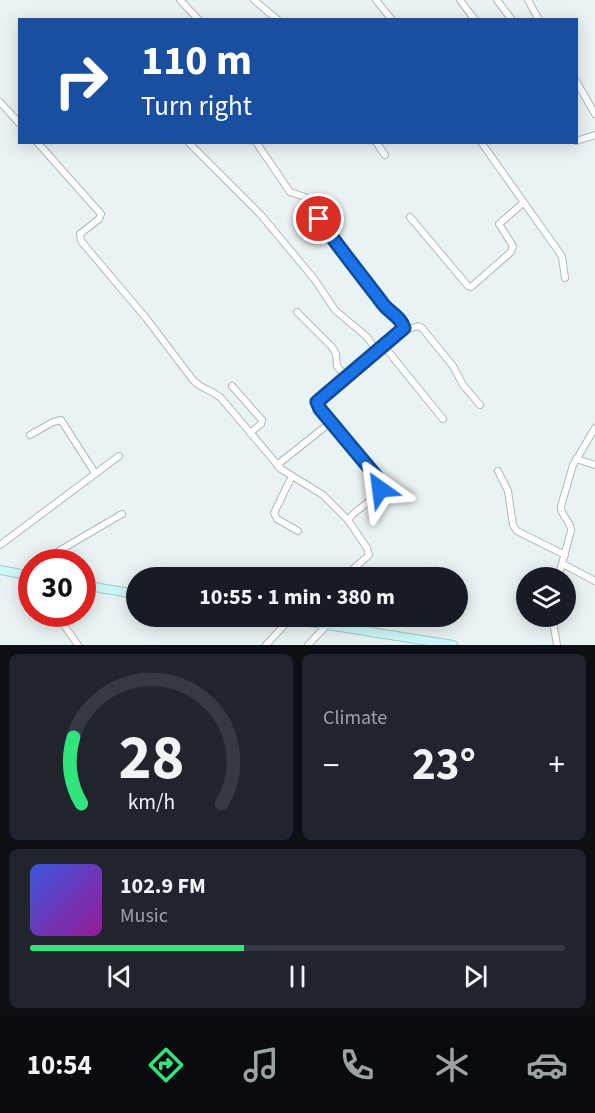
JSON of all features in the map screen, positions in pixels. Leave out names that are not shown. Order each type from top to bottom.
[{"type":"street","points":[[180,0],[197,18]]},
{"type":"street","points":[[254,0],[276,18]]},
{"type":"street","points":[[376,0],[390,18]]},
{"type":"street","points":[[460,0],[474,18]]},
{"type":"street","points":[[497,0],[510,18]]},
{"type":"street","points":[[528,0],[536,18]]},
{"type":"street","points":[[578,84],[595,114]]},
{"type":"street","points":[[0,102],[18,122]]},
{"type":"street","points":[[578,140],[595,135]]},
{"type":"street","points":[[39,144],[101,214],[99,219],[80,234],[81,241],[146,318],[199,387],[217,395],[277,465],[322,495],[348,520],[367,548],[369,555],[356,567]]},
{"type":"street","points":[[190,144],[261,214],[315,280],[335,310],[367,337],[377,351]]},
{"type":"street","points":[[257,144],[290,192],[305,197],[359,274],[386,307],[401,321],[403,331]]},
{"type":"street","points":[[377,144],[385,155]]},
{"type":"street","points":[[482,144],[562,257],[565,278]]},
{"type":"street","points":[[410,217],[471,287],[511,252],[513,246],[500,224],[523,203]]},
{"type":"street","points":[[297,312],[332,347],[336,354],[337,366],[346,377]]},
{"type":"street","points":[[348,520],[379,493],[380,484],[376,476],[320,409],[317,402],[337,384],[383,345],[403,331],[416,326],[422,328],[453,366],[463,385],[480,405]]},
{"type":"street","points":[[383,345],[443,419]]},
{"type":"street","points":[[232,386],[262,420],[261,424],[250,433]]},
{"type":"street","points":[[30,435],[61,420],[94,473]]},
{"type":"street","points":[[277,465],[331,422]]},
{"type":"street","points":[[562,567],[571,527],[561,509],[576,459],[595,428]]},
{"type":"street","points":[[0,545],[119,456]]},
{"type":"street","points":[[576,459],[595,465]]},
{"type":"street","points":[[498,471],[508,491],[513,525],[517,531],[565,555]]},
{"type":"street","points":[[292,476],[274,513],[277,519],[298,531]]},
{"type":"street","points":[[62,549],[122,514]]},
{"type":"street","points":[[563,564],[595,581]]},
{"type":"street","points":[[0,570],[18,573]]},
{"type":"street","points":[[96,587],[126,592]]},
{"type":"street","points":[[65,627],[78,645]]},
{"type":"street","points":[[266,645],[283,627]]},
{"type":"street","points":[[308,645],[325,627]]},
{"type":"street","points":[[340,627],[453,645]]},
{"type":"street","points":[[554,627],[557,645]]},
{"type":"route","points":[[319,219],[359,274],[382,303],[401,321],[404,328],[317,402],[320,409],[379,480],[380,489]]}]
